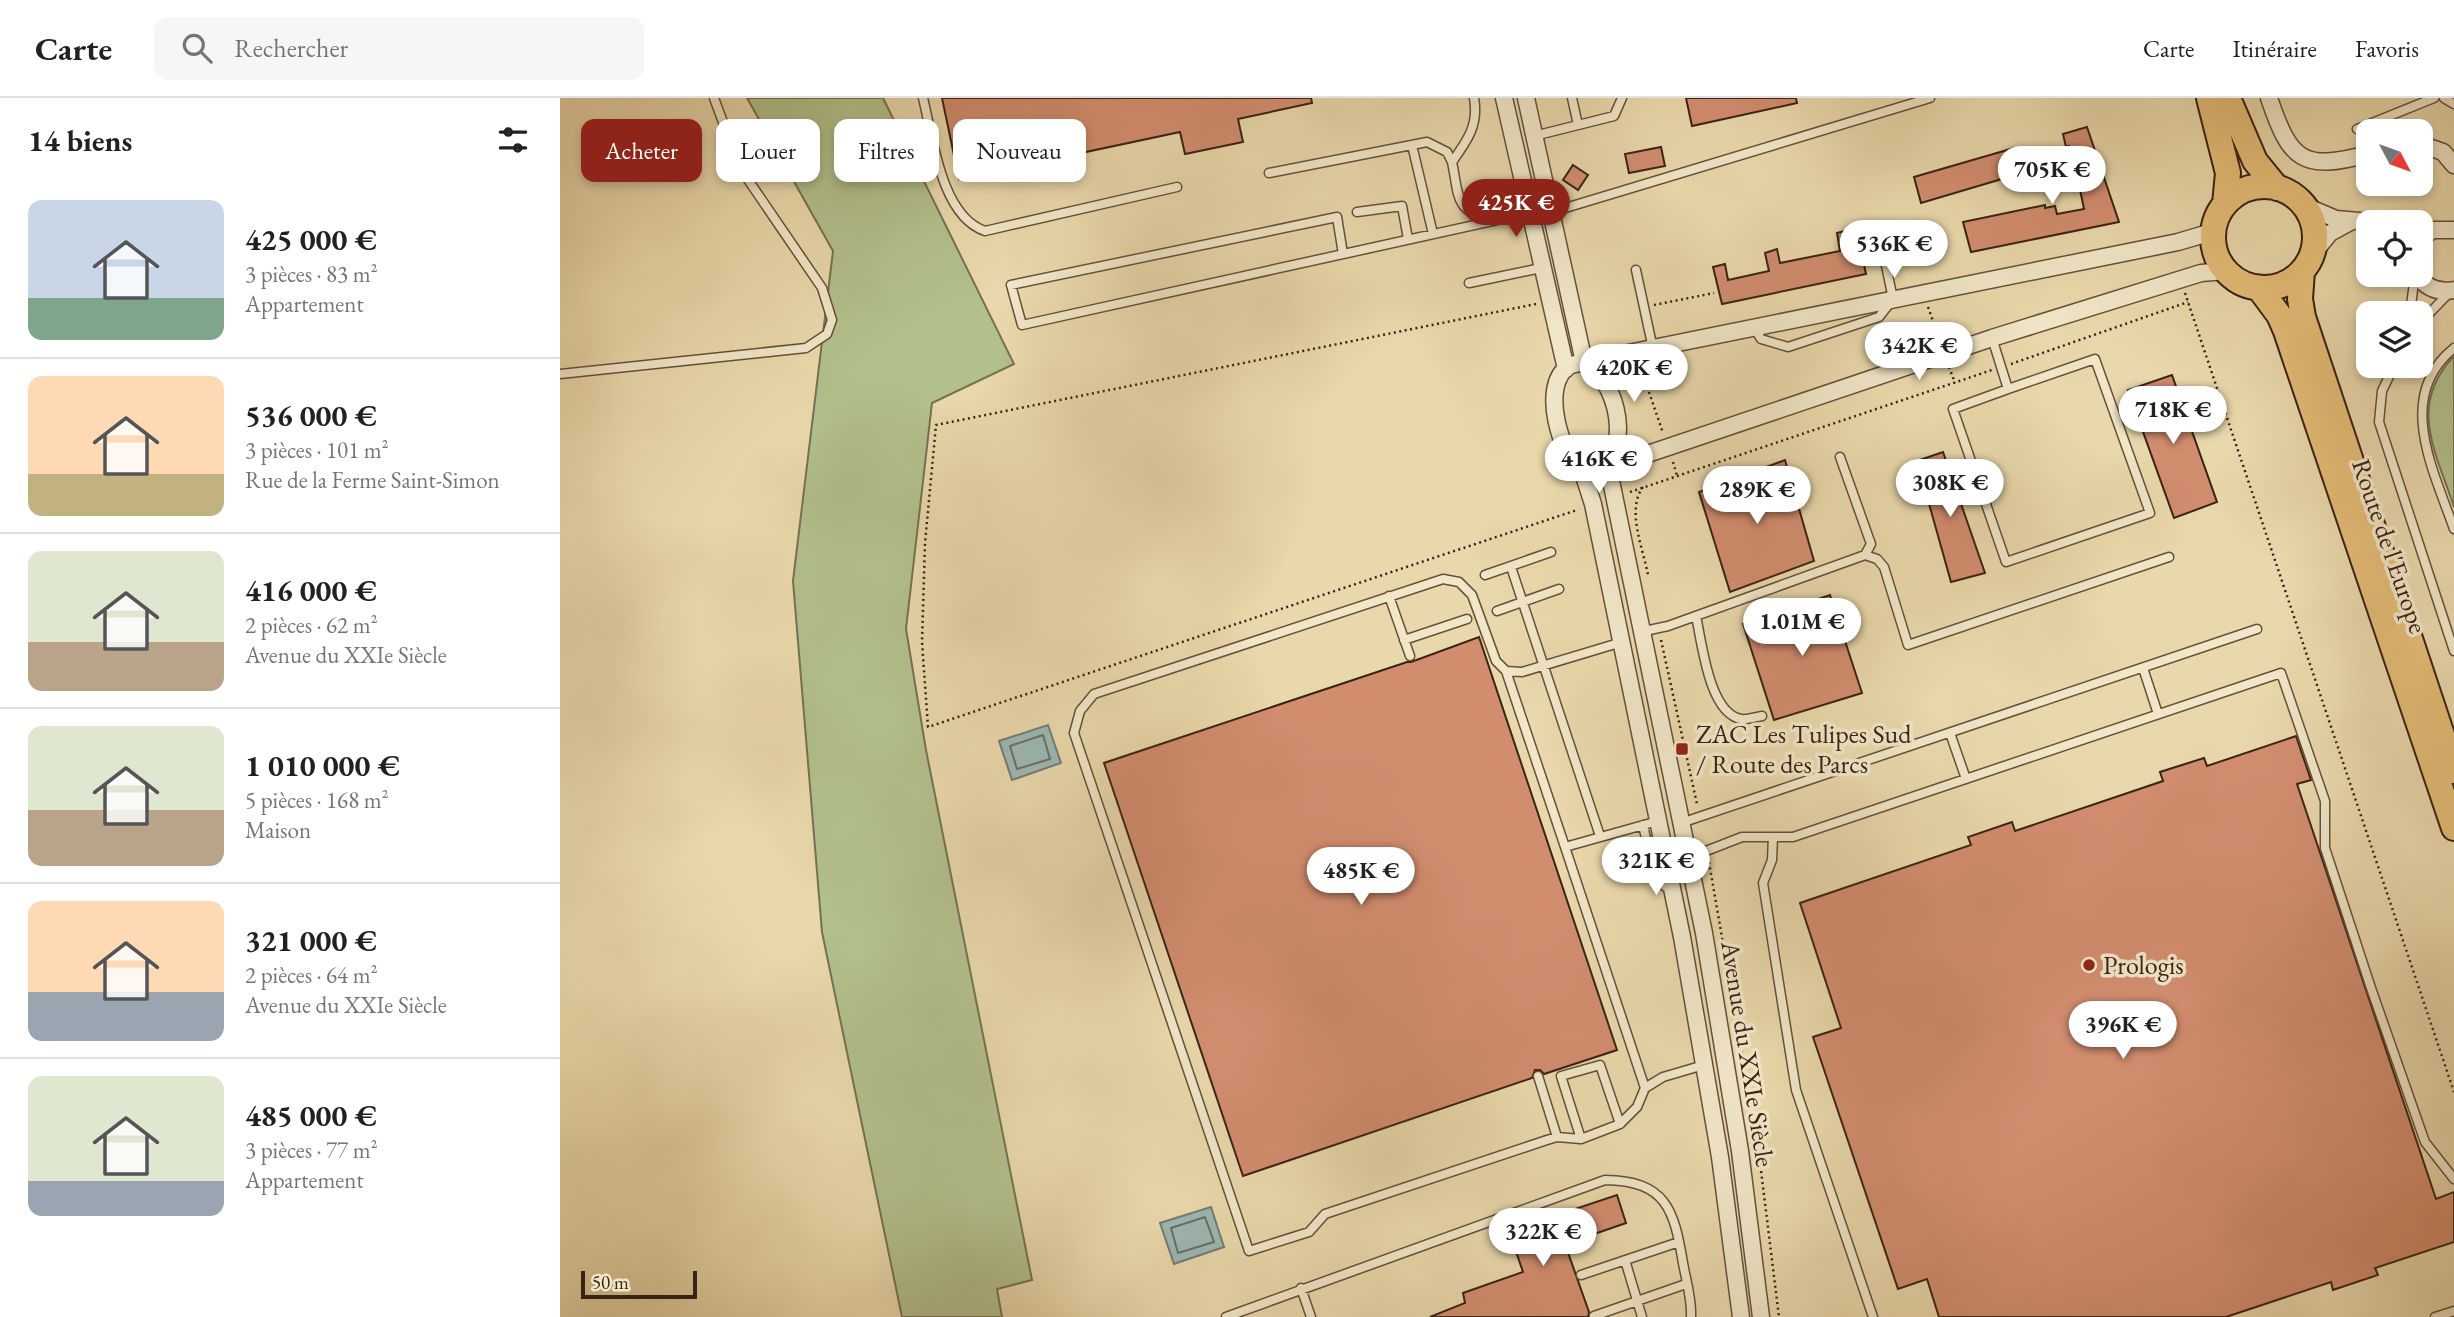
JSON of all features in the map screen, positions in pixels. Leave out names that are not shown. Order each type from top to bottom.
[{"type":"main road","points":[[2209,98],[2228,173],[2225,204]]},
{"type":"main road","points":[[2228,98],[2255,161],[2277,188]]},
{"type":"main road","points":[[2252,188],[2277,188],[2288,192],[2303,205],[2314,227],[2307,264],[2283,284],[2259,288],[2242,283],[2225,271],[2216,254],[2214,227],[2225,204],[2233,196],[2252,188]]},
{"type":"main road","name":"Route de l'Europe","points":[[2307,264],[2300,299],[2303,317],[2454,771]]},
{"type":"main road","name":"Route de l'Europe","points":[[2259,288],[2279,315],[2286,331],[2454,828]]},
{"type":"street","points":[[1504,98],[1566,369],[1586,362],[1754,327],[2178,242],[2205,234],[2214,227]]},
{"type":"street","points":[[1526,98],[1586,362],[1601,375],[1618,413],[1618,440],[1611,468]]},
{"type":"street","points":[[2269,98],[2286,143],[2307,159],[2339,162],[2356,157]]},
{"type":"street","points":[[2433,149],[2443,152],[2454,165]]},
{"type":"street","points":[[2303,205],[2336,219],[2356,220]]},
{"type":"street","points":[[2307,264],[2330,233],[2346,222],[2356,221]]},
{"type":"street","points":[[2433,230],[2453,227]]},
{"type":"street","points":[[1583,473],[1593,478],[1603,476],[1611,468],[1992,338],[2180,279],[2214,270],[2225,271]]},
{"type":"street","points":[[2429,287],[2434,290],[2454,290]]},
{"type":"street","name":"Avenue du XXIe Siècle","points":[[1566,369],[1559,378],[1554,394],[1555,416],[1562,440],[1583,473],[1593,504],[1622,642],[1651,823],[1673,892],[1704,1065],[1741,1317]]},
{"type":"street","name":"Avenue du XXIe Siècle","points":[[1611,468],[1640,632],[1688,858],[1740,1151],[1761,1317]]},
{"type":"lane","points":[[560,374],[806,348],[827,334],[832,320],[822,288],[740,168],[714,98]]},
{"type":"lane","points":[[923,98],[951,199],[963,217],[974,227],[985,231],[1177,187]]},
{"type":"lane","points":[[1452,162],[1471,136],[1476,119],[1474,98]]},
{"type":"lane","points":[[1572,98],[1578,125]]},
{"type":"lane","points":[[1534,135],[1614,116],[1622,98]]},
{"type":"lane","points":[[1552,212],[1930,98]]},
{"type":"lane","points":[[2379,119],[2417,102],[2434,98]]},
{"type":"lane","points":[[2444,98],[2454,104]]},
{"type":"lane","points":[[1269,173],[1427,142],[1447,152],[1464,209],[1471,215],[1493,220]]},
{"type":"lane","points":[[1412,145],[1433,234]]},
{"type":"lane","points":[[1357,212],[1402,206],[1408,239]]},
{"type":"lane","points":[[1343,254],[1336,217],[1011,285],[1022,325],[1529,213]]},
{"type":"lane","points":[[1754,327],[1761,339],[1788,347],[1879,317],[1894,299],[1882,246],[1906,242]]},
{"type":"lane","points":[[1469,283],[1541,268]]},
{"type":"lane","points":[[1636,270],[1653,349]]},
{"type":"lane","points":[[2433,308],[2454,290]]},
{"type":"lane","points":[[1992,338],[2008,389]]},
{"type":"lane","points":[[2454,348],[2432,374],[2420,418],[2428,453],[2454,528]]},
{"type":"lane","points":[[2095,359],[2150,513],[2006,562],[1953,409],[2008,389],[2095,359]]},
{"type":"lane","points":[[2387,378],[2379,403],[2380,428],[2454,651]]},
{"type":"lane","points":[[1840,457],[1871,544],[1865,555]]},
{"type":"lane","points":[[1485,575],[1551,552]]},
{"type":"lane","points":[[1640,632],[1668,626],[1865,555],[1877,559],[1884,567],[1908,645],[2169,557]]},
{"type":"lane","points":[[1511,566],[1600,835]]},
{"type":"lane","points":[[1645,1088],[1506,671],[1496,661],[1472,595],[1459,582],[1443,579],[1094,694],[1080,711],[1074,733],[1249,1251],[1308,1232],[1325,1214],[1557,1137],[1581,1139],[1620,1124],[1637,1107],[1645,1088],[1663,1077],[1704,1065]]},
{"type":"lane","points":[[1497,611],[1559,589]]},
{"type":"lane","points":[[1389,596],[1410,656]]},
{"type":"lane","points":[[1696,616],[1716,697],[1725,711],[1743,720],[1762,716]]},
{"type":"lane","points":[[1404,640],[1467,619]]},
{"type":"lane","points":[[1681,823],[2257,629]]},
{"type":"lane","points":[[1506,671],[1522,672],[1622,642]]},
{"type":"lane","points":[[2143,668],[2158,714]]},
{"type":"lane","points":[[1688,858],[1742,837],[1793,837],[2281,673],[2325,801],[2325,848],[2376,1000],[2425,1142],[2454,1180]]},
{"type":"lane","points":[[1950,733],[1966,779]]},
{"type":"lane","points":[[1565,846],[1651,823]]},
{"type":"lane","points":[[1773,837],[1772,860],[1763,883],[1796,1090],[1873,1317]]},
{"type":"lane","points":[[1581,1139],[1561,1076],[1600,1065],[1620,1124]]},
{"type":"lane","points":[[1538,1076],[1557,1137]]},
{"type":"lane","points":[[1226,1317],[1605,1180],[1628,1180],[1650,1188],[1666,1203],[1676,1223],[1691,1317]]},
{"type":"lane","points":[[1581,1275],[1679,1242]]},
{"type":"lane","points":[[1625,1260],[1642,1317]]},
{"type":"lane","points":[[1594,1316],[1686,1284]]},
{"type":"lane","points":[[1301,1288],[1311,1317]]},
{"type":"lane","points":[[2435,1317],[2454,1311]]},
{"type":"path","points":[[2180,279],[2454,1092]]},
{"type":"path","points":[[1644,307],[1714,293]]},
{"type":"path","points":[[1549,302],[936,425],[924,555],[922,642],[928,727],[1593,504]]},
{"type":"path","points":[[1616,498],[2188,302]]},
{"type":"path","points":[[1635,353],[1677,476]]},
{"type":"green space","points":[[747,98],[883,98],[893,119],[834,119],[834,182],[924,182],[1014,364],[932,403],[906,629],[926,750],[1032,1280],[997,1289],[1002,1317],[902,1317],[822,932],[793,581],[833,251],[794,182],[820,182],[820,119],[759,119]]},
{"type":"green space","points":[[2454,356],[2454,507],[2434,448],[2429,411],[2432,393],[2440,374]]},
{"type":"water","points":[[1048,725],[1061,763],[1012,780],[999,741]]},
{"type":"water","points":[[1211,1207],[1224,1247],[1174,1264],[1160,1223]]},
{"type":"building","points":[[942,98],[1311,98],[1312,103],[1238,119],[1243,142],[1185,154],[1180,132],[1086,152],[1086,119],[953,119],[953,150]]},
{"type":"building","points":[[1686,98],[1796,98],[1797,103],[1692,126]]},
{"type":"building","points":[[2087,127],[2119,222],[1971,252],[1963,222],[2045,205],[2045,208],[2055,206],[2057,214],[2084,209],[2073,156],[2069,146],[2066,147],[2063,134]]},
{"type":"building","points":[[1661,147],[1665,166],[1629,173],[1625,154]]},
{"type":"building","points":[[2014,148],[2022,173],[1921,203],[1914,177]]},
{"type":"building","points":[[1573,165],[1588,175],[1578,190],[1563,180]]},
{"type":"building","points":[[1856,228],[1866,274],[1722,304],[1713,267],[1725,264],[1728,280],[1769,271],[1765,253],[1777,249],[1780,263],[1840,251],[1837,233]]},
{"type":"building","points":[[2172,375],[2217,502],[2174,518],[2128,390]]},
{"type":"building","points":[[1943,452],[1985,573],[1951,582],[1917,461]]},
{"type":"building","points":[[1785,460],[1814,561],[1730,592],[1699,492]]},
{"type":"building","points":[[1830,595],[1862,693],[1774,720],[1743,624]]},
{"type":"building","points":[[1479,637],[1617,1050],[1544,1074],[1535,1070],[1532,1078],[1243,1176],[1104,763]]},
{"type":"building","name":"Prologis","points":[[2296,736],[2311,780],[2297,784],[2436,1199],[2454,1192],[2454,1242],[2375,1268],[2378,1275],[2333,1290],[2331,1282],[2226,1317],[1939,1317],[1927,1279],[1898,1289],[1813,1037],[1841,1028],[1800,903],[1971,845],[1968,837],[2012,822],[2015,831],[2163,781],[2160,772],[2204,758],[2207,766]]},
{"type":"building","points":[[1617,1195],[1626,1223],[1565,1244],[1589,1312],[1588,1317],[1430,1317],[1465,1303],[1463,1293],[1523,1272],[1509,1231]]},
{"type":"place","name":"ZAC Les Tulipes Sud / Route des Parcs","points":[[1682,749]]},
{"type":"place","name":"Prologis","points":[[2089,965]]}]
